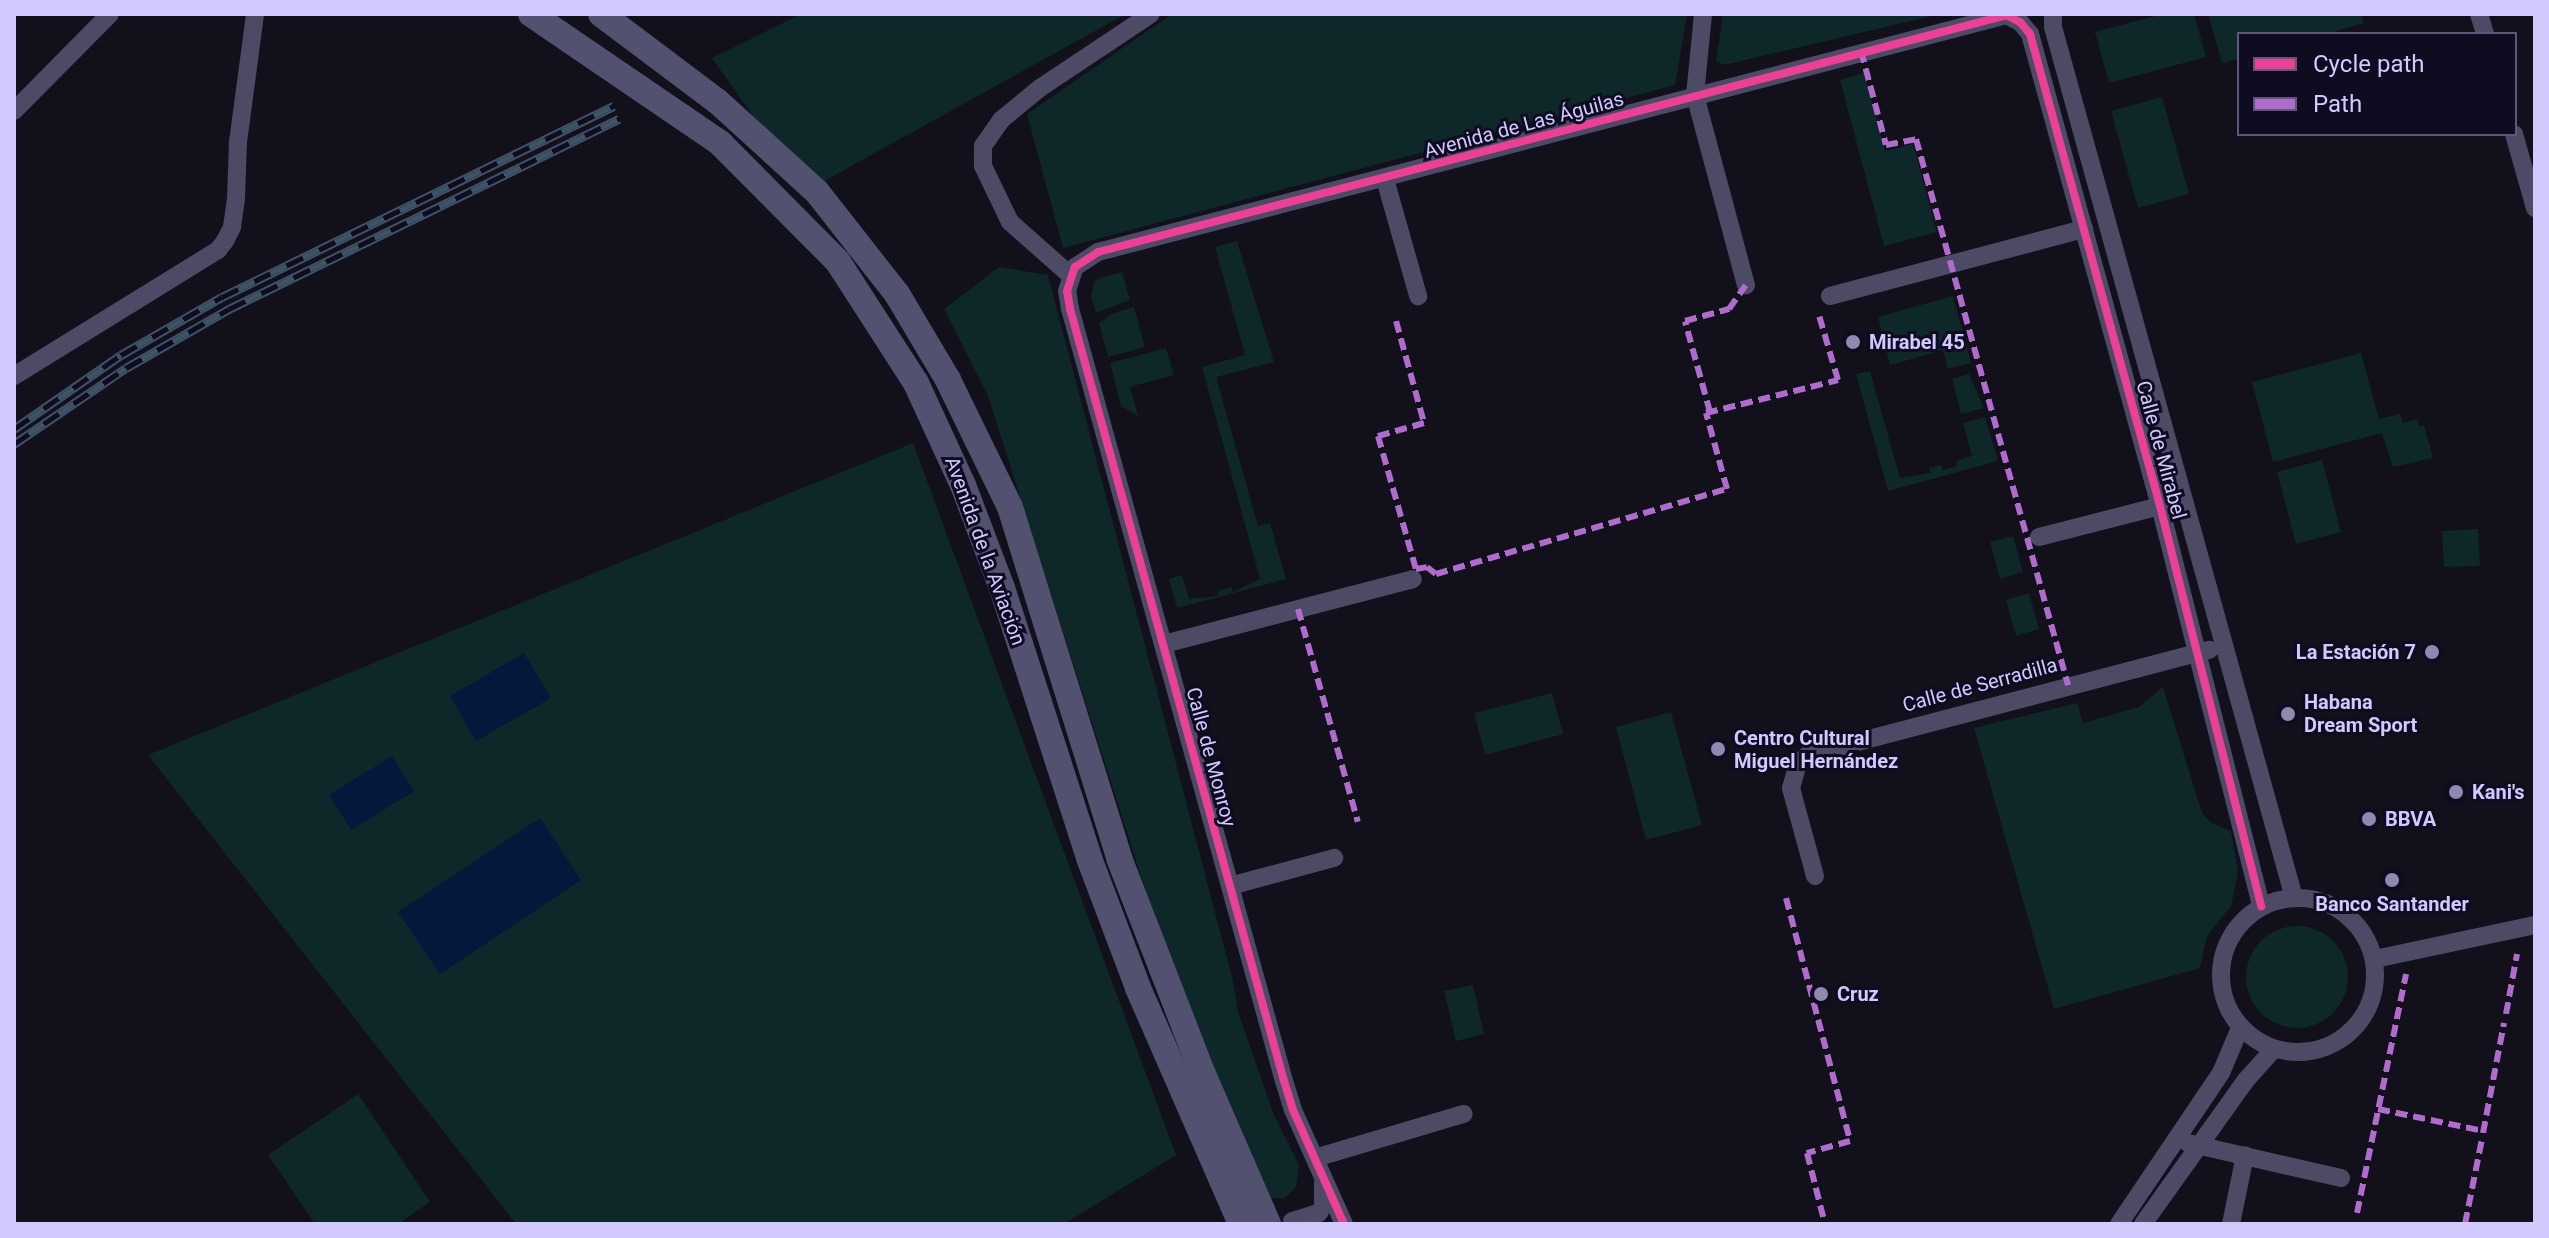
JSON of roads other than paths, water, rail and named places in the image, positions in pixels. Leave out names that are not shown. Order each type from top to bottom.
[{"type":"main road","name":"Avenida de la Aviación","points":[[531,14],[720,143],[838,262],[916,383],[963,485],[1002,588],[1089,858],[1138,988],[1270,1223]]},
{"type":"main road","name":"Avenida de la Aviación","points":[[601,14],[717,101],[817,192],[897,294],[948,380],[1010,507],[1119,858],[1159,967],[1270,1223]]},
{"type":"street","points":[[14,111],[110,14]]},
{"type":"street","points":[[14,376],[218,250],[232,227],[238,142],[255,14]]},
{"type":"street","points":[[1069,283],[1010,222],[983,166],[983,146],[1001,120],[1040,88],[1151,14]]},
{"type":"street","points":[[1703,14],[1695,95],[1746,285]]},
{"type":"street","name":"Calle de Mirabel","points":[[2053,14],[2053,27],[2294,898]]},
{"type":"street","name":"Avenida de Las Águilas","points":[[1069,283],[1079,261],[1098,252],[2008,15]]},
{"type":"street","name":"Calle de Mirabel","points":[[2008,15],[2020,22],[2030,34],[2160,506],[2261,906]]},
{"type":"street","points":[[2515,136],[2535,208]]},
{"type":"street","points":[[1385,179],[1418,296]]},
{"type":"street","points":[[1830,296],[2084,229]]},
{"type":"street","name":"Calle de Monroy","points":[[1069,283],[1164,644],[1293,1110],[1344,1224]]},
{"type":"street","name":"Calle de Mirabel","points":[[2039,537],[2160,506]]},
{"type":"street","points":[[1164,644],[1413,579]]},
{"type":"street","points":[[2198,653],[2224,646]]},
{"type":"street","name":"Calle de Serradilla","points":[[1815,876],[1791,788],[1798,763],[1808,755],[2198,653]]},
{"type":"street","points":[[1230,886],[1334,858]]},
{"type":"street","points":[[2294,898],[2313,899],[2336,907],[2359,926],[2375,959],[2376,982],[2368,1010],[2349,1034],[2319,1050],[2273,1050],[2240,1028],[2224,998],[2220,972],[2229,939],[2241,921],[2261,906],[2294,898]]},
{"type":"street","points":[[2375,959],[2535,925]]},
{"type":"street","points":[[2119,1224],[2221,1073],[2240,1028]]},
{"type":"street","points":[[2143,1224],[2199,1143],[2273,1050]]},
{"type":"street","points":[[1315,1158],[1464,1114]]},
{"type":"street","points":[[2171,1146],[2199,1143],[2341,1178]]},
{"type":"street","points":[[2231,1224],[2245,1155]]},
{"type":"street","points":[[1270,1223],[1319,1213],[1323,1206],[1323,1176]]},
{"type":"water","points":[[524,653],[551,698],[476,741],[450,696]]},
{"type":"water","points":[[392,756],[414,791],[351,830],[329,795]]},
{"type":"water","points":[[540,818],[581,880],[440,974],[398,912]]},
{"type":"railway","points":[[14,429],[121,355],[222,297],[614,106]]},
{"type":"railway","points":[[14,444],[126,368],[229,309],[619,119]]},
{"type":"place","name":"Mirabel 45","points":[[1853,342]]},
{"type":"place","name":"La Estación 7","points":[[2432,652]]},
{"type":"place","name":"Habana Dream Sport","points":[[2288,714]]},
{"type":"place","name":"Centro Cultural Miguel Hernández","points":[[1718,749]]},
{"type":"place","name":"Kani's","points":[[2456,792]]},
{"type":"place","name":"BBVA","points":[[2369,819]]},
{"type":"place","name":"Banco Santander","points":[[2392,880]]},
{"type":"place","name":"Cruz","points":[[1821,994]]}]
